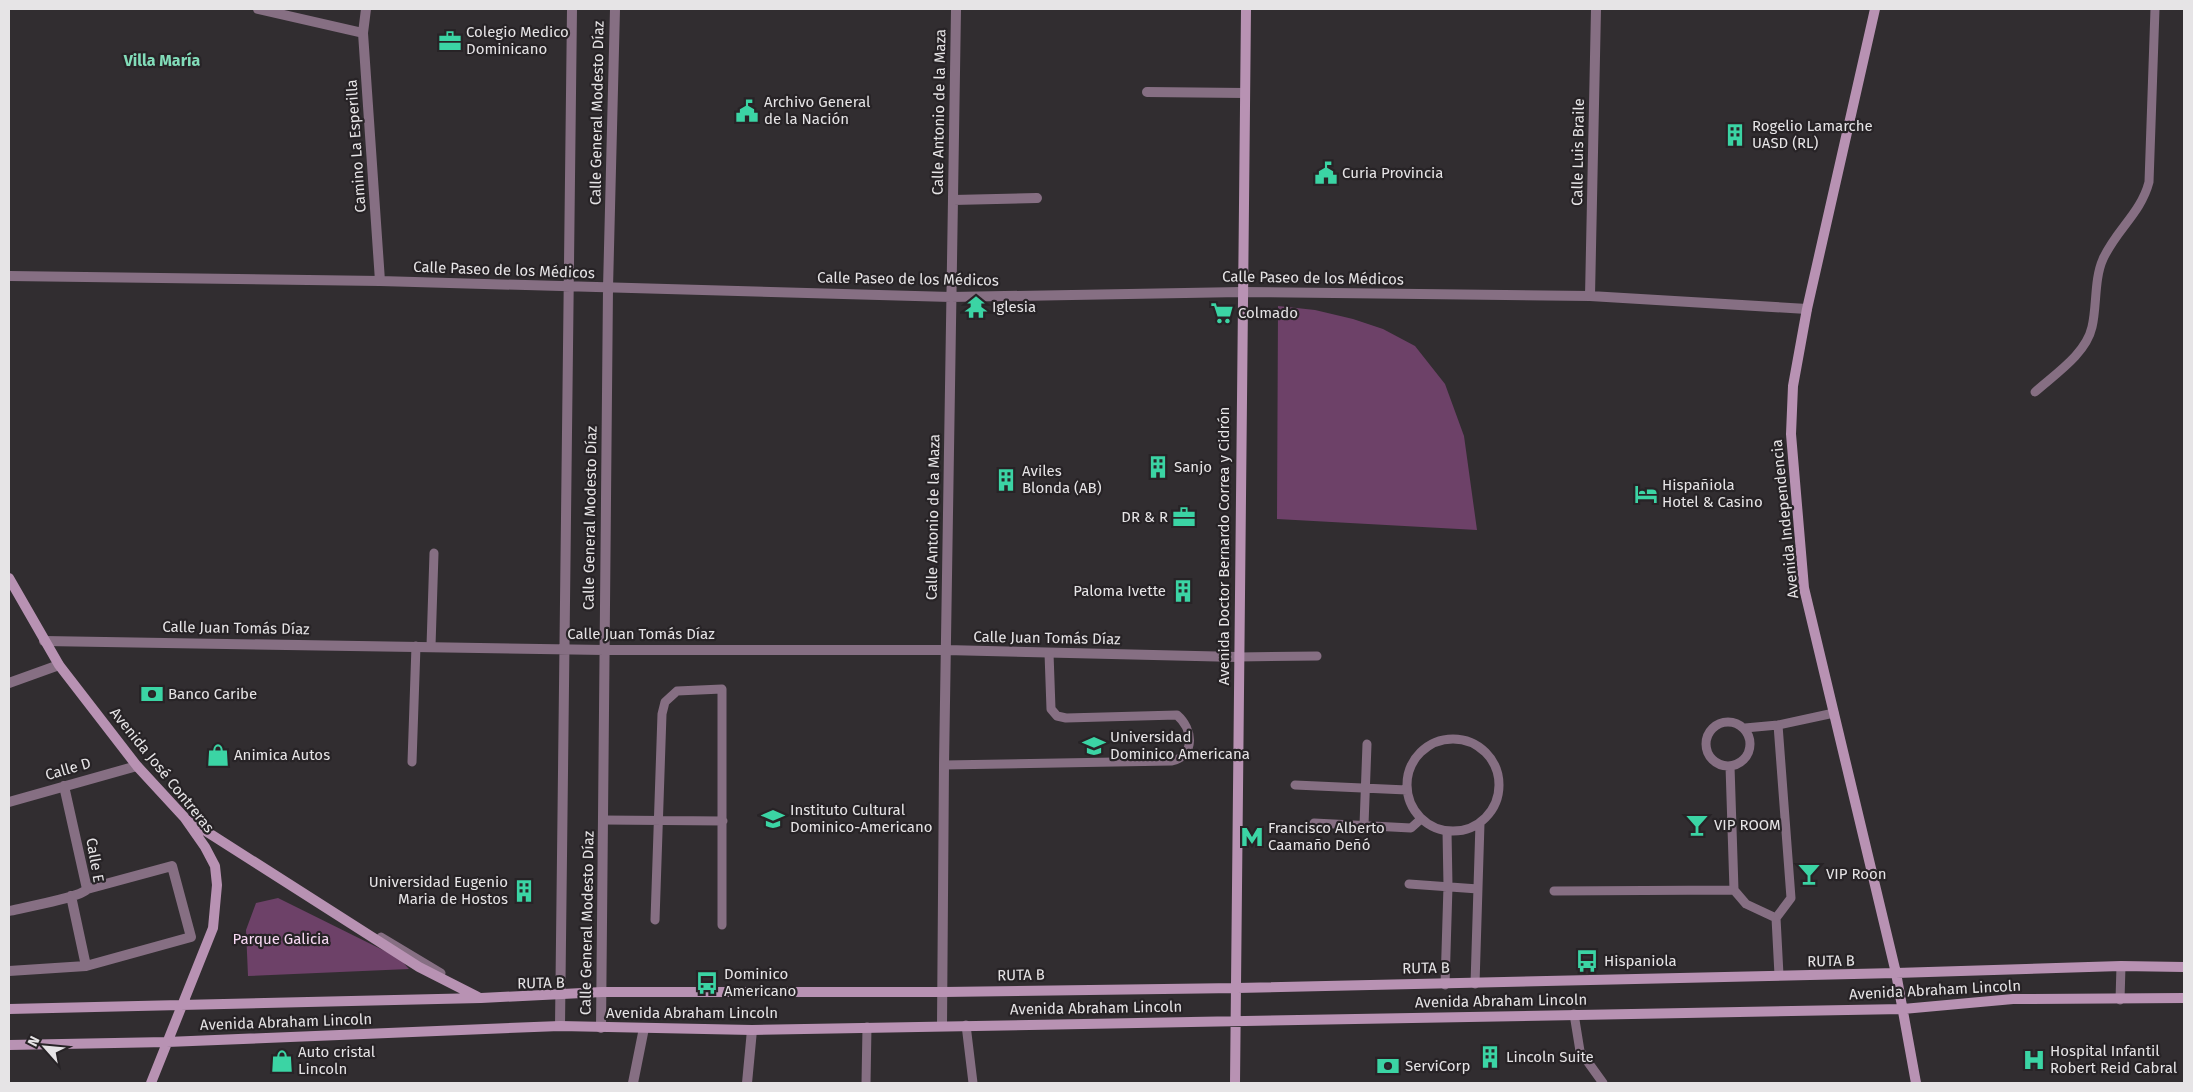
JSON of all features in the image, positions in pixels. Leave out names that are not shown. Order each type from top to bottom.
[{"type":"main road","name":"Avenida Doctor Bernardo Correa y Cidrón","points":[[1234,1083],[1237,1020],[1241,292],[1246,9]]},
{"type":"main road","name":"Avenida Independencia","points":[[1875,9],[1807,309],[1793,386],[1791,434],[1804,588],[1896,973],[1916,1083]]},
{"type":"main road","name":"Avenida José Contreras","points":[[9,578],[59,665],[136,766],[184,817],[216,866],[217,885],[213,928],[151,1083]]},
{"type":"main road","points":[[184,817],[419,968],[482,998]]},
{"type":"main road","name":"Avenida Abraham Lincoln","points":[[1896,973],[2121,966],[2184,967]]},
{"type":"main road","name":"Avenida Abraham Lincoln","points":[[9,1009],[482,998],[602,992],[944,992],[1445,985],[1779,975]]},
{"type":"main road","name":"Avenida Abraham Lincoln","points":[[9,1045],[167,1042],[560,1026],[752,1030],[1903,1009],[2013,999],[2120,1000],[2184,998]]},
{"type":"street","points":[[258,9],[362,32]]},
{"type":"street","name":"Camino La Esperilla","points":[[366,9],[362,32],[380,281]]},
{"type":"street","name":"Calle General Modesto Díaz","points":[[560,1026],[562,993],[572,9]]},
{"type":"street","name":"Calle General Modesto Díaz","points":[[600,1028],[602,992],[608,288],[615,9]]},
{"type":"street","name":"Calle Antonio de la Maza","points":[[942,1026],[944,992],[944,765],[956,9]]},
{"type":"street","name":"Calle Luis Braile","points":[[1590,296],[1596,9]]},
{"type":"street","points":[[1147,92],[1245,93]]},
{"type":"street","points":[[953,200],[1037,198]]},
{"type":"street","name":"Calle Paseo de los Médicos","points":[[9,276],[380,281],[951,296],[1241,292],[1590,296],[1807,309]]},
{"type":"street","name":"Calle Juan Tomás Díaz","points":[[44,641],[604,650],[946,650],[1238,657]]},
{"type":"street","points":[[9,683],[59,665]]},
{"type":"street","name":"Calle D","points":[[9,802],[136,766]]},
{"type":"street","name":"Calle E","points":[[9,911],[71,896],[85,892],[87,889],[64,786]]},
{"type":"street","points":[[9,971],[86,966],[191,937],[172,866],[87,889]]},
{"type":"street","points":[[71,896],[86,966]]},
{"type":"street","points":[[633,1083],[644,1028]]},
{"type":"street","points":[[747,1083],[752,1030]]},
{"type":"lane","points":[[2035,392],[2084,346],[2092,328],[2102,262],[2113,240],[2145,199],[2149,182],[2155,9]]},
{"type":"lane","points":[[431,646],[434,553]]},
{"type":"lane","points":[[412,762],[416,646]]},
{"type":"lane","points":[[944,765],[1172,761],[1184,757],[1189,750],[1188,728],[1177,715],[1066,718],[1057,716],[1051,709],[1049,653]]},
{"type":"lane","points":[[1238,657],[1317,656]]},
{"type":"lane","points":[[655,920],[662,714],[665,702],[677,691],[722,689],[722,925]]},
{"type":"lane","points":[[1745,728],[1778,725],[1834,712]]},
{"type":"lane","points":[[1726,721],[1739,724],[1745,728],[1750,741],[1747,755],[1737,764],[1730,766],[1716,763],[1707,753],[1706,739],[1708,732],[1713,727],[1726,721]]},
{"type":"lane","points":[[1778,725],[1791,898],[1776,918],[1779,975]]},
{"type":"lane","points":[[1449,740],[1463,740],[1479,747],[1491,760],[1498,776],[1498,793],[1492,810],[1480,822],[1464,830],[1447,831],[1433,827],[1421,819],[1412,806],[1407,790],[1408,775],[1420,748],[1449,740]]},
{"type":"lane","points":[[1364,826],[1367,744]]},
{"type":"lane","points":[[1730,766],[1734,890],[1746,904],[1776,918]]},
{"type":"lane","points":[[1295,785],[1407,790]]},
{"type":"lane","points":[[1314,823],[1412,828],[1421,819]]},
{"type":"lane","points":[[603,820],[723,821]]},
{"type":"lane","points":[[1475,984],[1480,822]]},
{"type":"lane","points":[[1445,985],[1448,886],[1447,831]]},
{"type":"lane","points":[[1409,884],[1478,889]]},
{"type":"lane","points":[[1554,891],[1734,890]]},
{"type":"lane","points":[[2120,1000],[2121,966]]},
{"type":"lane","name":"RUTA B","points":[[482,998],[1896,973]]},
{"type":"lane","points":[[1574,1014],[1580,1051],[1603,1083]]},
{"type":"lane","points":[[966,1025],[972,1083]]},
{"type":"lane","points":[[866,1083],[867,1027]]},
{"type":"green space","points":[[1278,306],[1315,310],[1353,319],[1383,329],[1415,346],[1445,384],[1464,436],[1477,530],[1277,519]]},
{"type":"green space","name":"Parque Galicia","points":[[278,898],[399,958],[409,969],[248,976],[246,930],[256,903]]},
{"type":"place","name":"Colegio Medico Dominicano","points":[[450,41]]},
{"type":"place","name":"Archivo General de la Nación","points":[[747,111]]},
{"type":"place","name":"Rogelio Lamarche UASD (RL)","points":[[1735,135]]},
{"type":"place","name":"Curia Provincia","points":[[1326,173]]},
{"type":"place","name":"Iglesia","points":[[976,307]]},
{"type":"place","name":"Colmado","points":[[1222,313]]},
{"type":"place","name":"Sanjo","points":[[1158,467]]},
{"type":"place","name":"Aviles Blonda (AB)","points":[[1006,480]]},
{"type":"place","name":"Hispañiola Hotel & Casino","points":[[1646,494]]},
{"type":"place","name":"DR & R","points":[[1184,517]]},
{"type":"place","name":"Paloma Ivette","points":[[1183,591]]},
{"type":"place","name":"Banco Caribe","points":[[152,694]]},
{"type":"place","name":"Universidad Dominico Americana","points":[[1094,746]]},
{"type":"place","name":"Animica Autos","points":[[218,755]]},
{"type":"place","name":"Instituto Cultural Dominico-Americano","points":[[773,819]]},
{"type":"place","name":"VIP ROOM","points":[[1697,825]]},
{"type":"place","name":"Francisco Alberto Caamaño Deñó","points":[[1252,837]]},
{"type":"place","name":"VIP Roon","points":[[1809,874]]},
{"type":"place","name":"Universidad Eugenio Maria de Hostos","points":[[524,891]]},
{"type":"place","name":"Hispaniola","points":[[1587,961]]},
{"type":"place","name":"Dominico Americano","points":[[707,983]]},
{"type":"place","name":"Lincoln Suite","points":[[1490,1057]]},
{"type":"place","name":"Hospital Infantil Robert Reid Cabral","points":[[2034,1060]]},
{"type":"place","name":"Auto cristal Lincoln","points":[[282,1061]]},
{"type":"place","name":"ServiCorp","points":[[1388,1066]]},
{"type":"district","name":"Villa María","points":[[162,60]]}]
